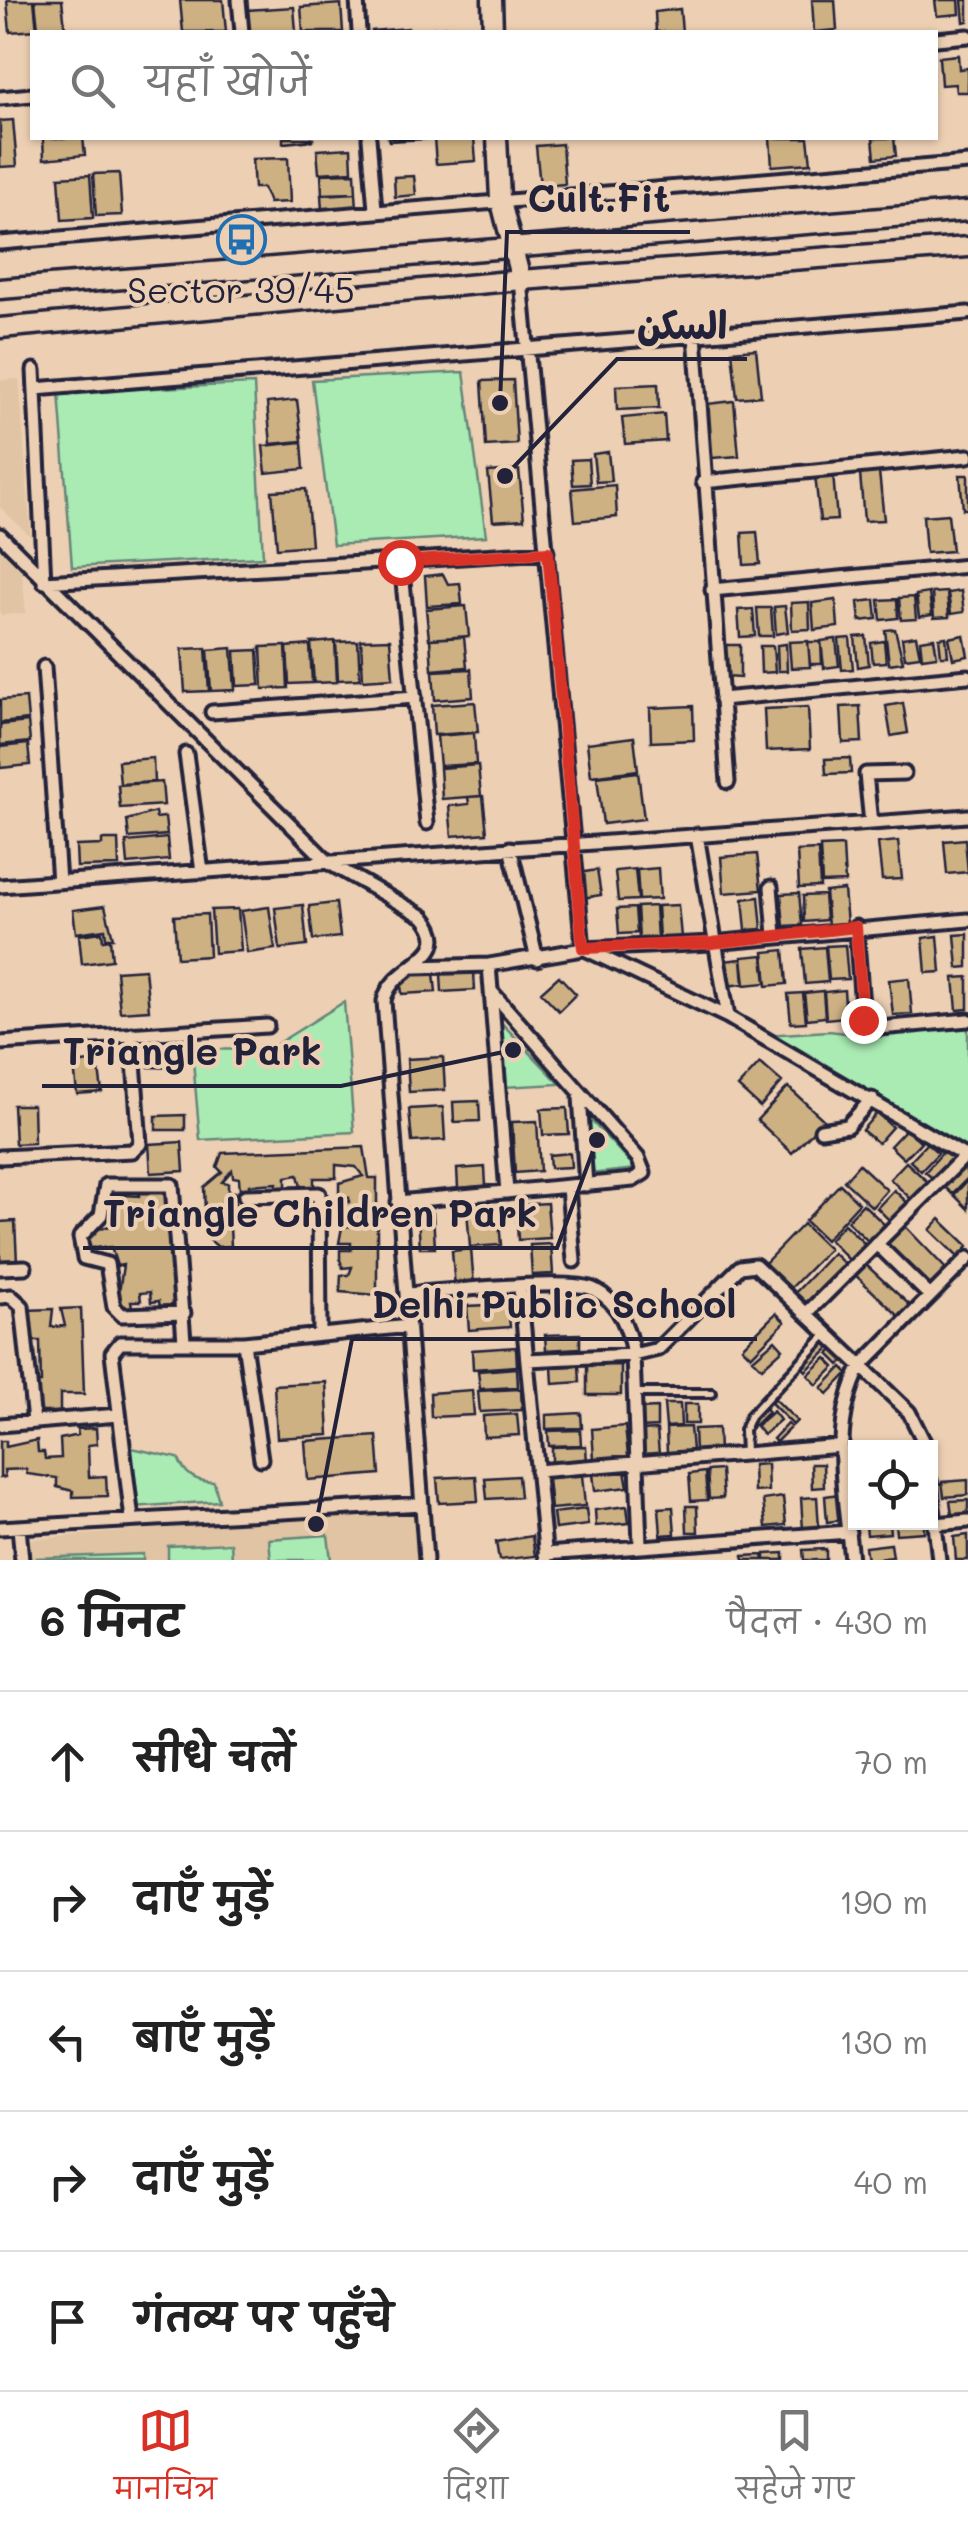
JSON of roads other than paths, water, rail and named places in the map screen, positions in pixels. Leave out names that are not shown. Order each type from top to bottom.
[{"type":"main road","points":[[492,0],[493,30]]},
{"type":"main road","points":[[497,140],[500,198],[509,247],[521,280]]},
{"type":"main road","points":[[0,288],[968,211]]},
{"type":"main road","points":[[0,328],[521,280],[968,246]]},
{"type":"street","points":[[239,0],[242,30]]},
{"type":"street","points":[[357,0],[360,30]]},
{"type":"street","points":[[938,39],[968,36]]},
{"type":"street","points":[[0,98],[30,94]]},
{"type":"street","points":[[369,140],[375,209]]},
{"type":"street","points":[[0,242],[500,198],[968,163]]},
{"type":"street","points":[[521,280],[548,552],[570,843],[583,948]]},
{"type":"street","points":[[36,390],[968,313]]},
{"type":"street","points":[[694,335],[728,782]]},
{"type":"street","points":[[34,370],[44,582]]},
{"type":"street","points":[[703,482],[968,456]]},
{"type":"street","points":[[3,543],[330,863],[424,917],[435,930],[435,944],[386,986],[384,1001],[426,1560]]},
{"type":"street","points":[[44,582],[548,552]]},
{"type":"street","points":[[400,562],[427,824]]},
{"type":"street","points":[[712,590],[968,566]]},
{"type":"street","points":[[44,667],[59,882]]},
{"type":"street","points":[[721,699],[968,676]]},
{"type":"street","points":[[212,712],[416,697]]},
{"type":"street","points":[[186,754],[202,872]]},
{"type":"street","points":[[871,822],[866,774],[904,773]]},
{"type":"street","points":[[0,886],[968,816]]},
{"type":"street","points":[[698,835],[712,943],[728,1017]]},
{"type":"street","points":[[510,848],[536,960]]},
{"type":"street","points":[[770,888],[775,936]]},
{"type":"street","points":[[412,967],[536,960],[583,948],[712,943],[856,927],[968,920]]},
{"type":"street","points":[[856,927],[863,1020],[868,1029],[968,1020]]},
{"type":"street","points":[[583,948],[728,1017],[967,1157],[806,1314]]},
{"type":"street","points":[[489,965],[508,1192]]},
{"type":"street","points":[[398,1202],[634,1180],[644,1168],[491,991]]},
{"type":"street","points":[[0,1043],[267,1026]]},
{"type":"street","points":[[0,1157],[132,1150],[140,1144],[132,1034]]},
{"type":"street","points":[[580,1097],[586,1185]]},
{"type":"street","points":[[821,1130],[846,1126],[872,1099]]},
{"type":"street","points":[[184,1313],[122,1314],[114,1307],[107,1264],[84,1258],[80,1237],[101,1215],[106,1186],[172,1185],[184,1313],[184,1341]]},
{"type":"street","points":[[568,1187],[574,1260]]},
{"type":"street","points":[[245,1196],[319,1194],[320,1335]]},
{"type":"street","points":[[876,1243],[930,1296]]},
{"type":"street","points":[[852,1560],[841,1446],[848,1390],[861,1366],[968,1258]]},
{"type":"street","points":[[527,1360],[646,1354],[670,1340],[747,1264],[755,1265],[909,1412],[923,1440]]},
{"type":"street","points":[[0,1268],[26,1267]]},
{"type":"street","points":[[408,1294],[580,1284],[593,1288],[620,1314],[630,1331],[633,1355],[631,1394],[640,1544]]},
{"type":"street","points":[[520,1288],[545,1557],[640,1544],[849,1532]]},
{"type":"street","points":[[0,1297],[11,1296],[22,1306],[34,1422]]},
{"type":"street","points":[[132,1520],[118,1414],[115,1347],[184,1341],[244,1342],[409,1326]]},
{"type":"street","points":[[244,1342],[262,1459]]},
{"type":"street","points":[[0,1425],[118,1414]]},
{"type":"street","points":[[537,1471],[841,1446]]},
{"type":"street","points":[[0,1528],[422,1504]]},
{"type":"street","points":[[938,1524],[968,1521]]},
{"type":"street","points":[[20,1527],[22,1560]]},
{"type":"street","points":[[936,1530],[939,1560]]},
{"type":"lane","points":[[746,1454],[744,1430],[750,1416],[828,1334]]},
{"type":"lane","points":[[631,1394],[712,1393]]},
{"type":"place","name":"Sector 39/45","points":[[241,239]]},
{"type":"place","name":"Cult.Fit","points":[[500,403]]},
{"type":"place","name":"السكن","points":[[505,476]]},
{"type":"place","name":"Triangle Park","points":[[513,1050]]},
{"type":"place","name":"Triangle Children Park","points":[[597,1140]]},
{"type":"place","name":"Delhi Public School","points":[[316,1524]]}]
